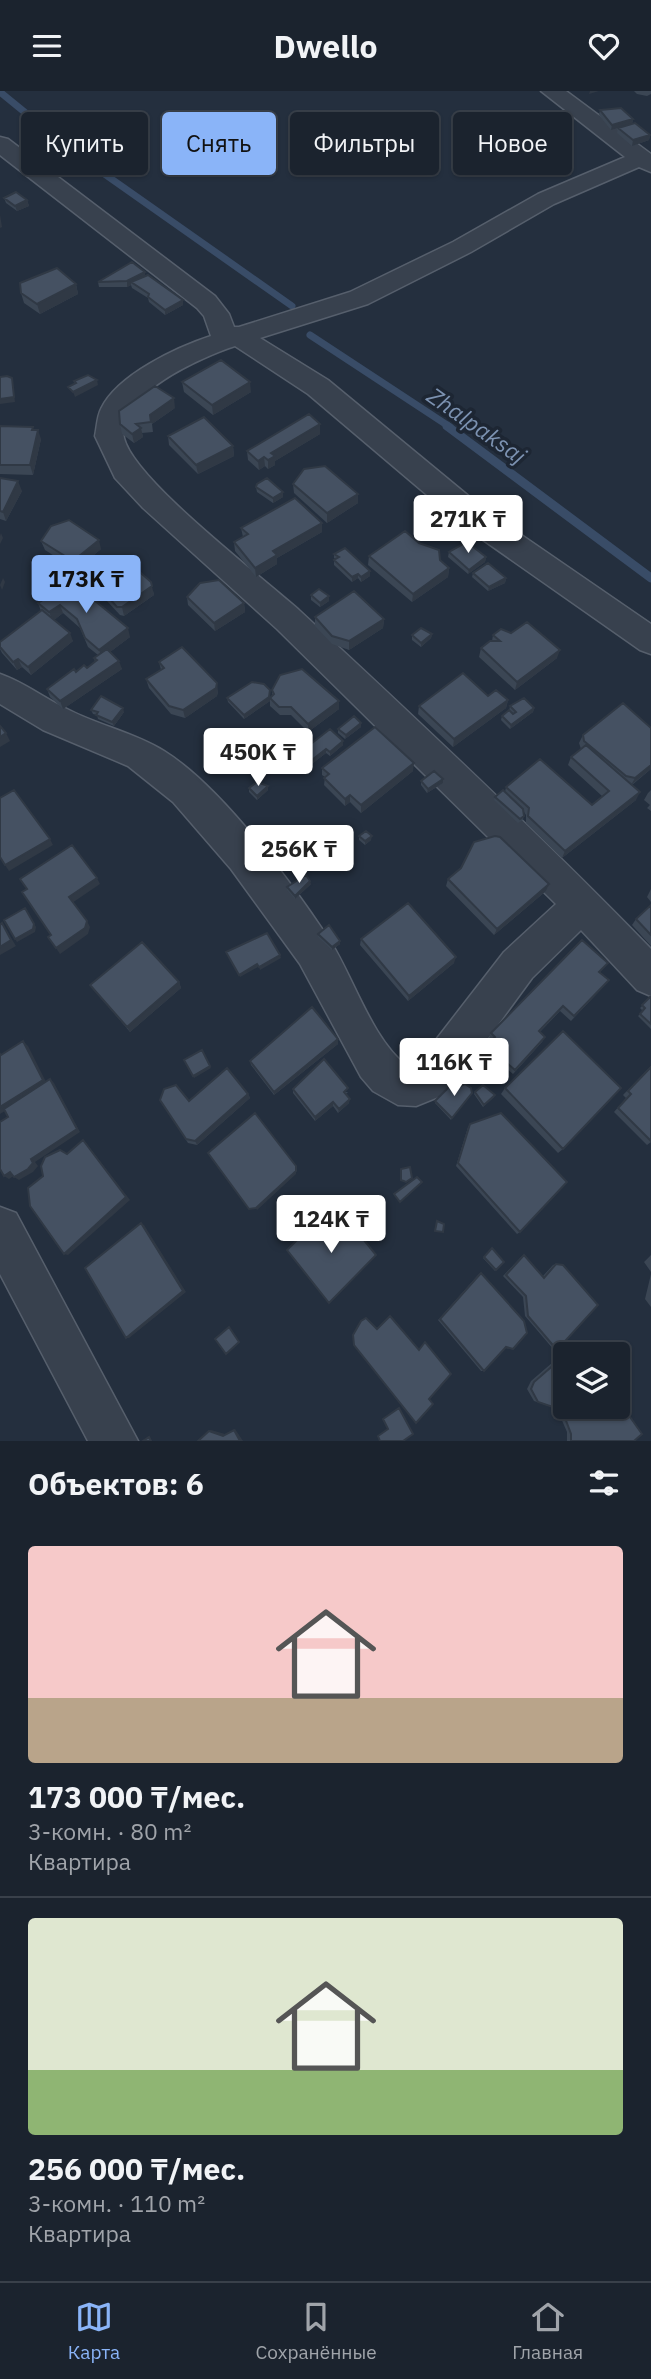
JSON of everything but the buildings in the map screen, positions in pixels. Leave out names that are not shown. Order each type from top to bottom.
[{"type":"street","points":[[552,91],[645,162]]},
{"type":"street","points":[[0,143],[206,302],[230,337],[318,387],[466,511],[651,641]]},
{"type":"street","points":[[645,162],[546,199],[462,247],[359,298],[192,351],[134,388],[114,411],[108,436],[125,471],[288,620],[582,904],[651,977]]},
{"type":"street","points":[[0,688],[55,720],[109,741],[163,770],[183,789],[279,902],[317,955],[380,1070],[401,1086],[417,1086],[433,1078],[518,965],[582,904]]},
{"type":"street","points":[[1,1233],[114,1441]]},
{"type":"waterway","name":"Zhalpaksaj","points":[[0,92],[76,154],[292,306]]},
{"type":"waterway","name":"Zhalpaksaj","points":[[310,335],[450,427]]},
{"type":"waterway","name":"Zhalpaksaj","points":[[447,426],[651,578]]}]
